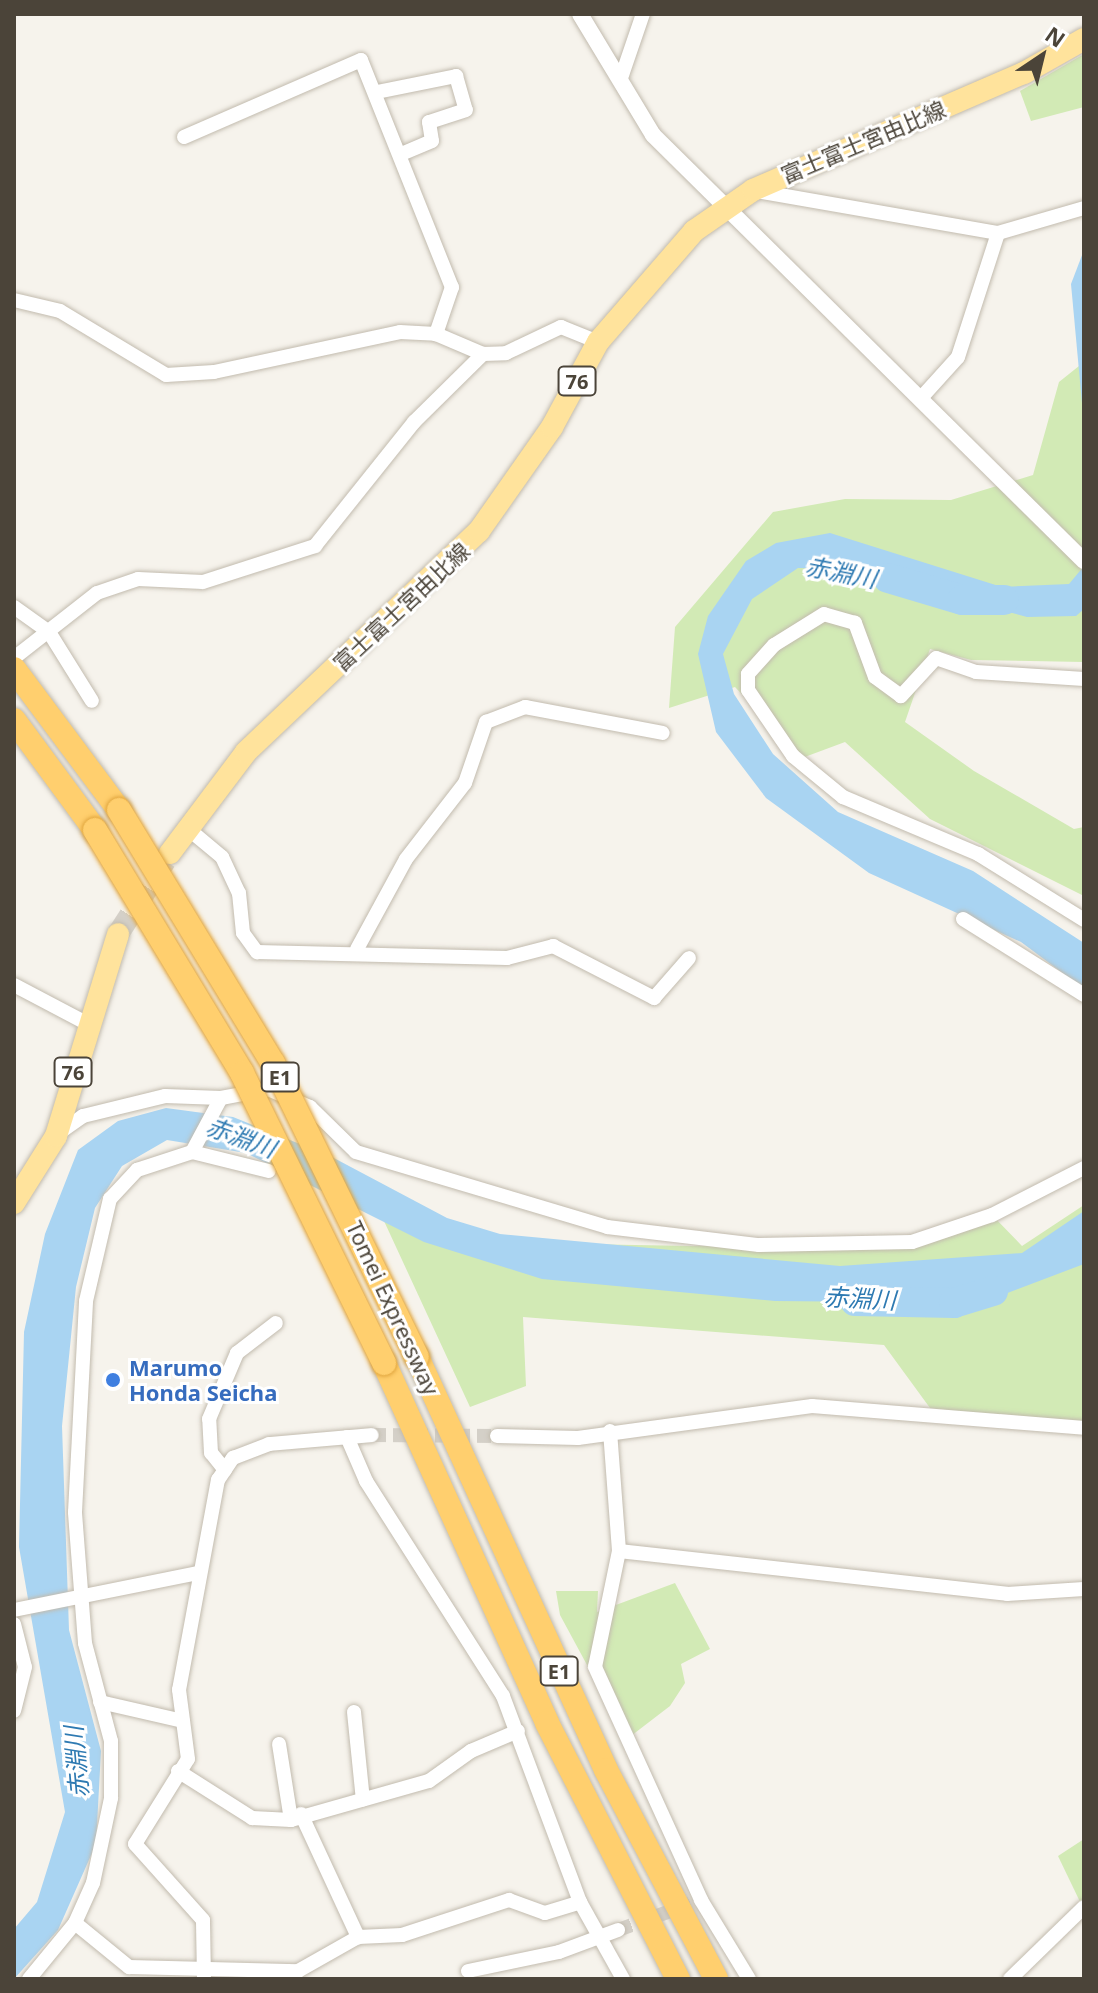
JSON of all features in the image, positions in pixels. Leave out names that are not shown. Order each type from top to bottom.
[{"type":"highway","name":"Tomei Expressway","points":[[14,669],[119,810],[273,1063],[417,1357],[606,1770],[716,1979]]},
{"type":"highway","name":"Tomei Expressway","points":[[14,720],[95,830],[242,1073],[384,1363],[547,1723],[678,1979]]},
{"type":"main road","name":"富士富士宮由比線","points":[[170,853],[186,827],[246,752],[479,531],[552,427],[598,342],[666,257],[725,207],[753,190],[1024,73],[1084,39]]},
{"type":"main road","name":"76","points":[[14,1203],[56,1136],[86,1023],[118,934]]},
{"type":"street","points":[[580,14],[653,135],[1084,561]]},
{"type":"street","points":[[620,81],[643,14]]},
{"type":"street","points":[[184,137],[361,60],[402,154],[452,287],[436,334]]},
{"type":"street","points":[[377,92],[456,76],[466,110],[429,122],[432,141],[402,154]]},
{"type":"street","points":[[753,190],[998,233],[1084,208]]},
{"type":"street","points":[[921,398],[958,357],[998,233]]},
{"type":"street","points":[[14,300],[60,311],[166,375],[214,372],[354,337],[436,334],[483,354],[506,353],[561,327],[598,342]]},
{"type":"street","points":[[14,658],[97,593],[138,579],[203,582],[315,546],[414,422],[483,354]]},
{"type":"street","points":[[14,607],[49,632],[92,701]]},
{"type":"street","points":[[1084,679],[976,672],[936,658],[901,696],[875,677],[855,623],[824,614],[774,645],[748,674],[748,690],[793,756],[843,797],[978,854],[1084,920]]},
{"type":"street","points":[[357,949],[406,859],[465,783],[486,722],[525,707],[663,733]]},
{"type":"street","points":[[186,827],[222,857],[239,893],[243,933],[257,952],[281,958],[357,949],[507,958],[553,946],[654,998],[689,958]]},
{"type":"street","points":[[963,919],[1084,995]]},
{"type":"street","points":[[14,986],[86,1023]]},
{"type":"street","points":[[56,1136],[83,1116],[165,1096],[221,1098],[268,1089],[310,1107],[356,1152],[607,1227],[759,1245],[912,1242],[992,1215],[1084,1168]]},
{"type":"street","points":[[192,1152],[221,1098]]},
{"type":"street","points":[[29,1979],[75,1923],[101,1856],[111,1798],[111,1741],[100,1702],[81,1594],[77,1395],[99,1240],[123,1180],[192,1152],[269,1171]]},
{"type":"street","points":[[225,1470],[211,1453],[209,1419],[237,1353],[276,1323]]},
{"type":"street","points":[[497,1436],[578,1438],[610,1431],[812,1406],[1084,1428]]},
{"type":"street","points":[[610,1431],[619,1551],[595,1667],[701,1900],[749,1979]]},
{"type":"street","points":[[204,1974],[203,1920],[135,1844],[188,1759],[179,1690],[197,1621],[197,1573],[225,1470],[233,1458],[269,1444],[372,1435]]},
{"type":"street","points":[[347,1437],[366,1481],[518,1731],[580,1902],[623,1979]]},
{"type":"street","points":[[619,1551],[1007,1594],[1084,1589]]},
{"type":"street","points":[[14,1610],[81,1594],[197,1573]]},
{"type":"street","points":[[14,1624],[25,1667],[14,1711]]},
{"type":"street","points":[[100,1702],[183,1721]]},
{"type":"street","points":[[354,1712],[363,1800]]},
{"type":"street","points":[[178,1771],[252,1818],[296,1817],[429,1781],[518,1731]]},
{"type":"street","points":[[279,1744],[296,1817],[358,1937]]},
{"type":"street","points":[[75,1923],[129,1967],[204,1974],[300,1975],[358,1937],[402,1935],[509,1900],[545,1913],[580,1902]]},
{"type":"street","points":[[1010,1979],[1084,1907]]},
{"type":"street","points":[[468,1971],[618,1930]]},
{"type":"green space","points":[[1084,54],[1084,107],[1031,121],[1020,91]]},
{"type":"green space","points":[[1084,362],[1084,662],[971,660],[930,649],[905,722],[974,771],[1074,829],[1084,827],[1084,896],[930,819],[845,742],[802,758],[735,687],[669,708],[675,627],[773,512],[845,499],[951,500],[1033,475],[1059,382]]},
{"type":"green space","points":[[1084,1205],[1084,1421],[1029,1423],[930,1408],[884,1345],[523,1317],[526,1386],[470,1407],[384,1221],[457,1242],[692,1246],[912,1242],[992,1215],[1022,1246]]},
{"type":"green space","points":[[675,1583],[710,1649],[681,1664],[685,1683],[670,1706],[627,1739],[560,1615],[556,1591],[598,1591],[597,1612]]},
{"type":"green space","points":[[1084,1839],[1084,1907],[1083,1908],[1058,1856]]},
{"type":"water","points":[[1084,250],[1084,425],[1071,284]]},
{"type":"water","points":[[830,533],[1002,587],[1069,584],[1084,566],[1084,609],[1076,616],[1027,617],[846,569],[798,568],[752,599],[723,654],[734,694],[773,754],[838,812],[973,871],[1084,943],[1084,989],[1021,942],[869,873],[766,798],[716,732],[698,654],[708,616],[746,561],[776,543]]},
{"type":"water","points":[[166,1108],[233,1117],[332,1157],[447,1218],[500,1234],[840,1266],[1022,1253],[1084,1211],[1084,1264],[981,1303],[775,1301],[542,1279],[424,1242],[246,1153],[167,1140],[122,1166],[95,1208],[76,1287],[62,1426],[69,1630],[101,1751],[96,1844],[58,1930],[14,1979],[14,1929],[37,1902],[65,1812],[19,1547],[24,1332],[45,1234],[78,1150],[118,1121]]},
{"type":"waterway","name":"赤淵川","points":[[888,578],[962,600],[1004,600]]},
{"type":"waterway","name":"赤淵川","points":[[855,1301],[954,1303],[993,1291]]},
{"type":"tunnel","points":[[118,934],[165,861]]},
{"type":"tunnel","points":[[372,1435],[497,1436]]},
{"type":"tunnel","points":[[618,1930],[701,1900]]},
{"type":"place","name":"Marumo Honda Seicha","points":[[113,1380]]}]
